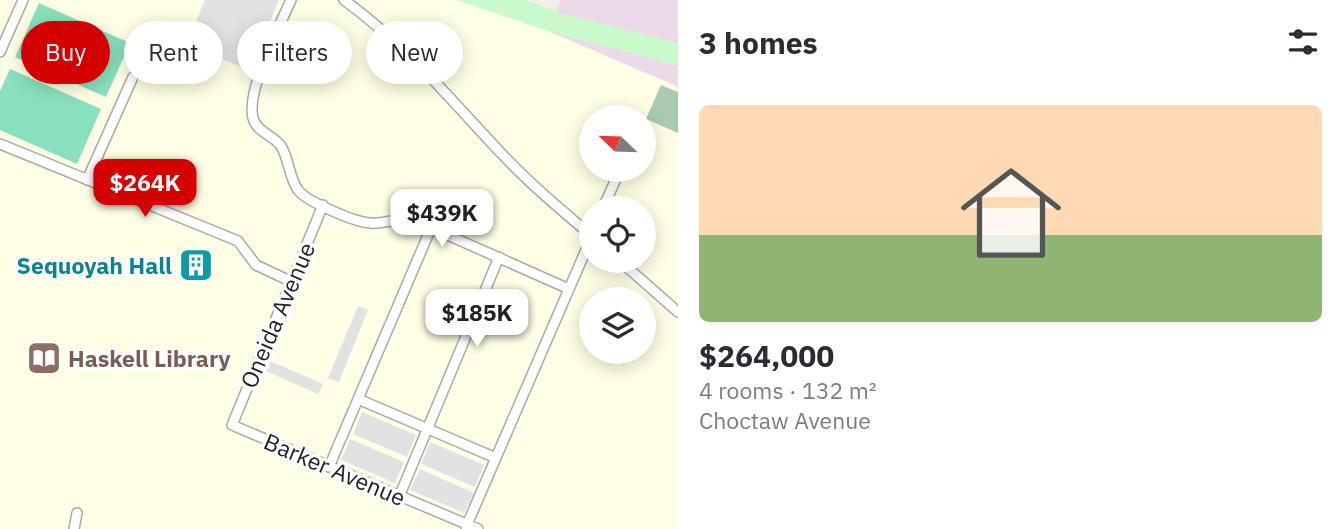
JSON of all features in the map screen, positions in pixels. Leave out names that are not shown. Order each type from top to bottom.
[{"type":"street","points":[[0,52],[23,0]]},
{"type":"street","points":[[291,0],[255,85],[252,115],[259,129],[273,137],[281,146],[300,193],[369,223],[399,220],[431,228],[569,289]]},
{"type":"street","points":[[344,0],[414,58],[502,154],[579,224]]},
{"type":"street","points":[[87,180],[130,84]]},
{"type":"street","points":[[0,144],[238,241],[256,265],[290,281]]},
{"type":"street","name":"Oneida Avenue","points":[[232,425],[323,205]]},
{"type":"street","points":[[329,467],[431,228]]},
{"type":"street","points":[[399,497],[499,257]]},
{"type":"street","points":[[466,527],[579,266]]},
{"type":"street","points":[[634,273],[678,312]]},
{"type":"street","points":[[358,399],[496,458]]},
{"type":"street","name":"Barker Avenue","points":[[232,425],[466,527],[478,529]]},
{"type":"street","points":[[74,529],[77,513]]},
{"type":"shaded area","points":[[0,0],[457,0],[548,31],[678,87],[678,529],[0,529]]},
{"type":"shaded area","points":[[205,0],[279,0],[270,21],[237,21],[237,65],[223,60],[223,21],[196,21]]},
{"type":"shaded area","points":[[561,0],[678,0],[678,87],[548,31]]},
{"type":"shaded area","points":[[661,85],[678,92],[678,133],[656,123],[656,105],[652,105]]},
{"type":"shaded area","points":[[358,306],[368,310],[339,382],[328,378]]},
{"type":"shaded area","points":[[270,361],[323,384],[318,394],[266,371]]},
{"type":"shaded area","points":[[362,412],[416,435],[407,457],[353,434]]},
{"type":"shaded area","points":[[350,439],[404,462],[395,483],[341,460]]},
{"type":"shaded area","points":[[430,442],[484,465],[475,487],[421,464]]},
{"type":"shaded area","points":[[420,469],[474,493],[464,513],[410,490]]},
{"type":"green space","points":[[457,0],[527,0],[556,12],[678,43],[678,66],[548,31]]},
{"type":"green space","points":[[39,3],[80,21],[31,21]]},
{"type":"green space","points":[[110,34],[124,40],[124,56],[106,97],[76,84],[110,84]]},
{"type":"green space","points":[[21,44],[21,60],[15,57]]},
{"type":"green space","points":[[10,69],[21,74],[21,84],[44,84],[101,109],[77,164],[0,130],[0,91]]},
{"type":"place","name":"Sequoyah Hall","points":[[196,265]]},
{"type":"place","name":"Haskell Library","points":[[44,358]]}]
